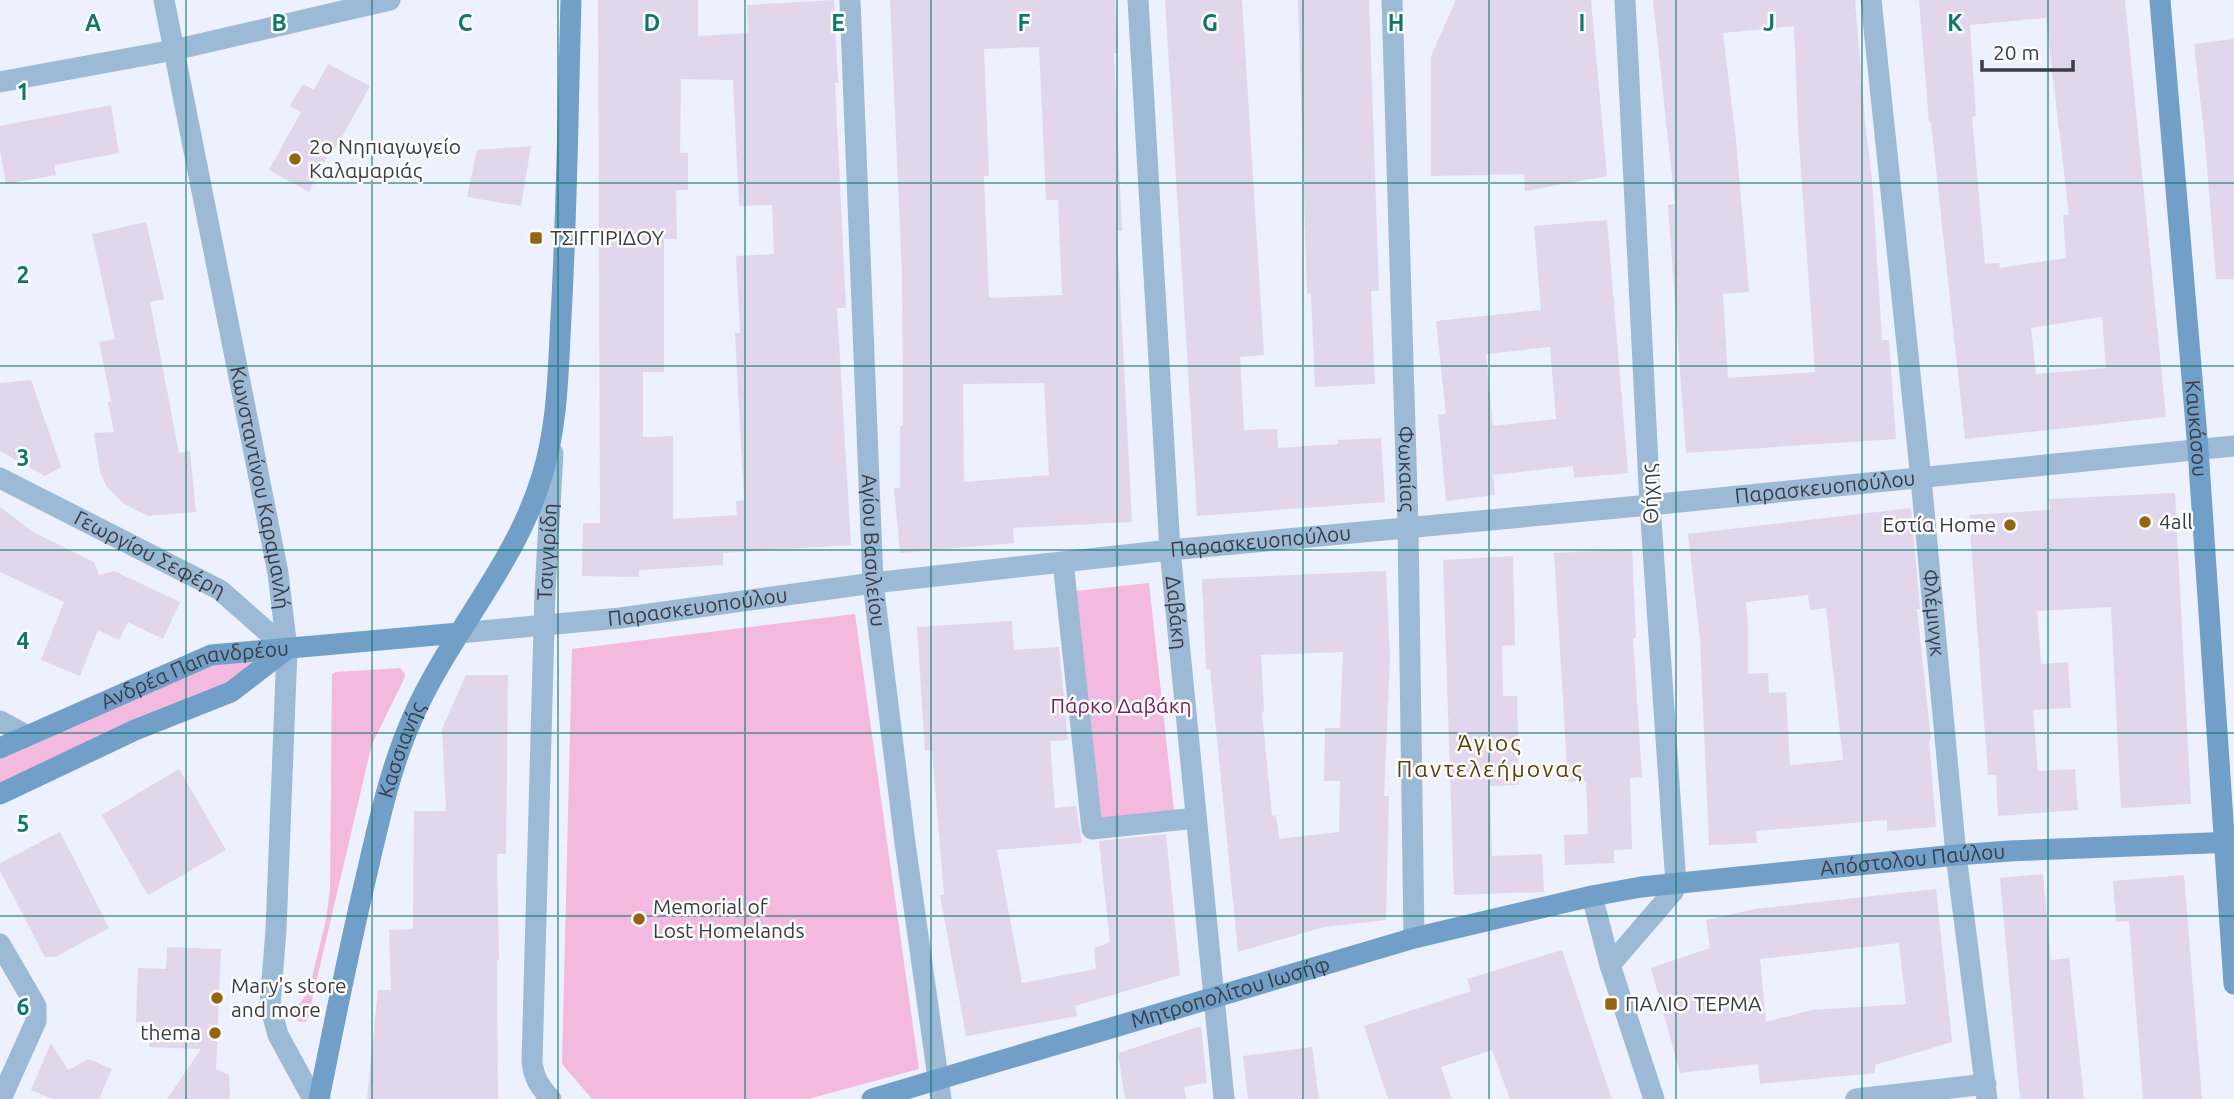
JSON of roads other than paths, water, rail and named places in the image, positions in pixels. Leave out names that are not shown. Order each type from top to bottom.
[{"type":"main road","name":"Τσιγγιρίδη","points":[[554,429],[565,246],[571,0]]},
{"type":"main road","name":"Καυκάσου","points":[[2160,0],[2229,843],[2234,984]]},
{"type":"main road","name":"Κασσιανής","points":[[319,1099],[348,956],[391,772],[422,697],[505,562],[525,524],[542,476],[554,429]]},
{"type":"main road","name":"Παρασκευοπούλου","points":[[287,649],[459,633]]},
{"type":"main road","name":"Ανδρέα Παπανδρέου","points":[[0,748],[211,655],[287,649]]},
{"type":"main road","name":"Ανδρέα Παπανδρέου","points":[[0,794],[135,730],[232,692],[287,649]]},
{"type":"main road","name":"Απόστολου Παύλου","points":[[1592,896],[1676,884],[1956,855],[2229,843]]},
{"type":"main road","name":"Μητροπολίτου Ιωσήφ","points":[[872,1099],[939,1090],[1214,999],[1414,938],[1592,896]]},
{"type":"street","name":"Κωνσταντίνου Καραμανλή","points":[[164,0],[278,573],[287,649],[276,930],[270,1005],[278,1035],[313,1099]]},
{"type":"street","points":[[0,82],[174,50],[390,0]]},
{"type":"street","name":"Αγίου Βασιλείου","points":[[850,0],[873,583],[939,1090]]},
{"type":"street","name":"Δαβάκη","points":[[1138,0],[1170,550],[1224,1099]]},
{"type":"street","name":"Φωκαίας","points":[[1392,0],[1408,526],[1414,938]]},
{"type":"street","name":"Θήχης","points":[[1625,0],[1650,505],[1676,884]]},
{"type":"street","name":"Φλέμινγκ","points":[[1871,0],[1921,479],[1956,855],[1986,1092]]},
{"type":"street","name":"Τσιγγιρίδη","points":[[551,1099],[539,1087],[532,1062],[545,625],[554,429]]},
{"type":"street","name":"Παρασκευοπούλου","points":[[459,633],[620,618],[873,583],[1170,550],[1921,479],[2234,446]]},
{"type":"street","name":"Γεωργίου Σεφέρη","points":[[0,478],[220,590],[287,649]]},
{"type":"street","points":[[1063,562],[1092,829],[1196,818]]},
{"type":"street","points":[[0,721],[26,735]]},
{"type":"street","points":[[1610,965],[1673,892],[1676,884]]},
{"type":"street","points":[[1592,896],[1610,965],[1654,1099]]},
{"type":"street","points":[[0,944],[36,1006],[36,1021],[30,1037],[1,1099]]},
{"type":"street","points":[[1856,1099],[1986,1092]]},
{"type":"place","name":"2ο Νηπιαγωγείο Καλαμαριάς","points":[[295,159]]},
{"type":"place","name":"ΤΣΙΓΓΙΡΙΔΟΥ","points":[[536,238]]},
{"type":"place","name":"4all","points":[[2145,522]]},
{"type":"place","name":"Εστία Home","points":[[2010,525]]},
{"type":"place","name":"Memorial of Lost Homelands","points":[[639,919]]},
{"type":"place","name":"Mary's store and more","points":[[217,998]]},
{"type":"place","name":"ΠΑΛΙΟ ΤΕΡΜΑ","points":[[1611,1004]]},
{"type":"place","name":"thema","points":[[215,1033]]},
{"type":"district","name":"Άγιος Παντελεήμονας","points":[[1490,756]]},
{"type":"park label","name":"Πάρκο Δαβάκη","points":[[1121,706]]}]
